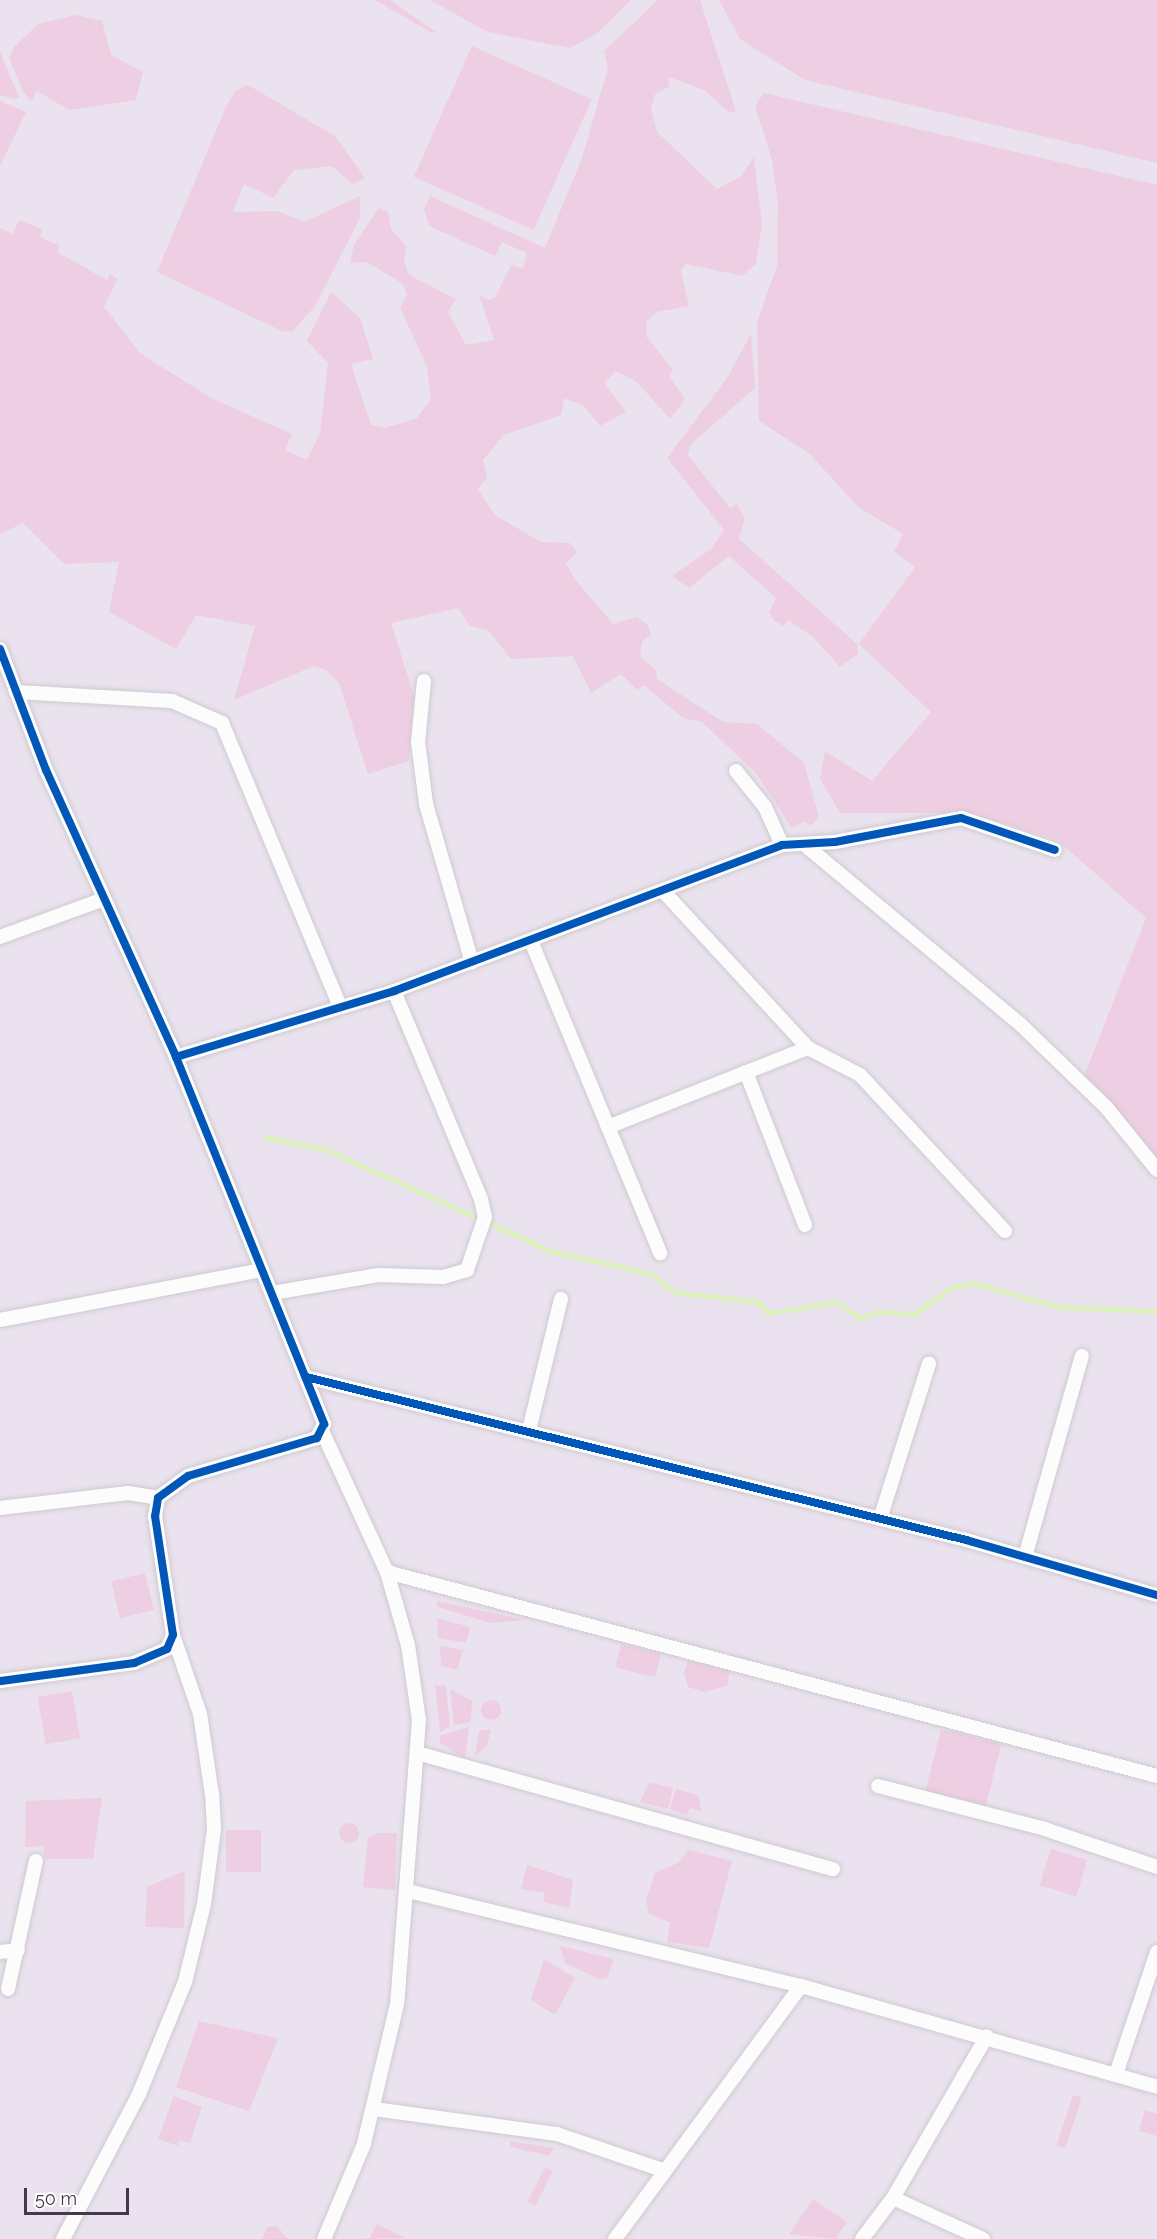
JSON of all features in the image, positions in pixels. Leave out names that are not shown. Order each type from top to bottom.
[{"type":"street","points":[[0,650],[104,900],[176,1058],[306,1377],[323,1433],[387,1572],[408,1645],[419,1720],[408,1891],[397,2004],[374,2109],[324,2239]]},
{"type":"street","points":[[424,681],[418,742],[426,804],[472,962]]},
{"type":"street","points":[[16,692],[172,701],[222,723],[339,1007]]},
{"type":"street","points":[[736,771],[765,807],[782,845]]},
{"type":"street","points":[[176,1058],[394,991],[664,892],[782,845],[805,845],[961,818],[1055,850]]},
{"type":"street","points":[[805,845],[1020,1024],[1106,1107],[1157,1170]]},
{"type":"street","points":[[664,892],[808,1048],[860,1075],[1005,1231]]},
{"type":"street","points":[[0,937],[104,900]]},
{"type":"street","points":[[531,941],[660,1253]]},
{"type":"street","points":[[272,1293],[378,1275],[458,1276],[467,1270],[483,1221],[464,1154],[394,991]]},
{"type":"street","points":[[608,1127],[808,1048]]},
{"type":"street","points":[[746,1072],[805,1225]]},
{"type":"street","points":[[0,1320],[262,1270]]},
{"type":"street","points":[[529,1430],[561,1299]]},
{"type":"street","points":[[1025,1557],[1082,1356]]},
{"type":"street","points":[[880,1519],[929,1364]]},
{"type":"street","points":[[306,1377],[529,1430],[880,1519],[1157,1595]]},
{"type":"street","points":[[63,2239],[139,2094],[185,1982],[204,1904],[214,1829],[212,1795],[197,1703],[173,1635],[155,1516],[158,1498],[188,1476],[323,1433]]},
{"type":"street","points":[[0,1508],[128,1493],[158,1498]]},
{"type":"street","points":[[387,1572],[1157,1776]]},
{"type":"street","points":[[0,1681],[134,1663],[167,1649],[173,1635]]},
{"type":"street","points":[[417,1753],[833,1869]]},
{"type":"street","points":[[878,1786],[1045,1829],[1157,1867]]},
{"type":"street","points":[[8,1989],[36,1861]]},
{"type":"street","points":[[408,1891],[801,1986],[987,2036],[1157,2087]]},
{"type":"street","points":[[0,1952],[18,1950]]},
{"type":"street","points":[[1116,2074],[1157,1952]]},
{"type":"street","points":[[615,2239],[801,1986]]},
{"type":"street","points":[[862,2239],[893,2198],[987,2036]]},
{"type":"street","points":[[374,2109],[556,2134],[666,2171]]},
{"type":"street","points":[[893,2198],[983,2239]]},
{"type":"shaded area","points":[[0,0],[1157,0],[1157,2239],[0,2239]]},
{"type":"shaded area","points":[[375,0],[390,0],[436,32],[432,33]]},
{"type":"shaded area","points":[[430,0],[631,0],[596,34],[570,48],[488,32]]},
{"type":"shaded area","points":[[658,0],[700,0],[736,111],[730,113],[704,90],[669,77],[669,87],[655,94],[651,108],[657,132],[717,189],[741,176],[754,157],[762,224],[756,264],[742,276],[686,264],[681,270],[689,306],[657,312],[647,321],[646,336],[673,370],[669,376],[685,399],[670,419],[637,382],[616,371],[604,383],[626,412],[600,426],[584,406],[564,398],[561,415],[504,435],[483,460],[487,477],[478,490],[495,515],[541,542],[570,543],[577,552],[566,564],[574,578],[613,624],[636,617],[648,625],[651,634],[642,642],[640,656],[656,670],[657,679],[723,722],[757,724],[804,763],[819,817],[811,826],[805,821],[792,828],[755,772],[702,722],[683,718],[644,685],[637,690],[621,674],[591,693],[573,656],[511,659],[488,630],[470,626],[458,608],[391,623],[414,696],[409,761],[368,774],[339,683],[326,670],[314,666],[234,700],[255,626],[196,615],[176,649],[109,612],[119,562],[64,564],[23,523],[0,534],[0,228],[13,234],[19,220],[42,229],[40,237],[60,246],[57,252],[107,280],[110,274],[118,279],[104,307],[141,354],[213,399],[292,434],[285,450],[307,460],[320,433],[328,363],[307,341],[331,292],[360,318],[373,359],[351,364],[371,425],[385,428],[417,418],[431,399],[427,367],[400,307],[407,295],[403,284],[367,262],[350,263],[354,245],[379,208],[388,212],[391,229],[407,247],[404,261],[409,275],[456,299],[448,312],[466,345],[494,340],[479,295],[490,300],[496,296],[511,265],[523,268],[527,253],[502,242],[495,256],[429,226],[424,209],[430,196],[545,248],[582,158],[608,68],[604,51]]},
{"type":"shaded area","points":[[719,0],[1157,0],[1157,163],[805,80],[740,39]]},
{"type":"shaded area","points":[[76,15],[102,21],[111,55],[143,72],[136,100],[69,110],[37,91],[31,101],[24,93],[9,58],[14,47],[38,24]]},
{"type":"shaded area","points":[[472,46],[592,99],[534,230],[414,177]]},
{"type":"shaded area","points":[[0,52],[19,97],[15,99],[0,95]]},
{"type":"shaded area","points":[[248,85],[335,136],[365,178],[352,184],[332,166],[294,170],[273,198],[244,184],[233,212],[277,211],[304,222],[360,196],[360,218],[315,306],[293,331],[284,332],[157,272],[226,107],[235,91]]},
{"type":"shaded area","points":[[764,93],[1157,185],[1157,1161],[1083,1079],[1146,918],[1056,839],[969,813],[840,813],[820,779],[825,751],[872,781],[931,712],[859,644],[915,567],[894,552],[903,534],[858,507],[810,454],[759,421],[757,322],[777,266],[778,205],[772,160],[755,106]]},
{"type":"shaded area","points":[[0,101],[26,112],[0,166]]},
{"type":"shaded area","points":[[751,334],[755,388],[691,444],[688,455],[730,508],[737,504],[745,518],[739,539],[857,644],[858,654],[840,667],[813,637],[788,620],[784,626],[774,621],[769,612],[776,598],[729,556],[689,588],[672,576],[711,549],[724,530],[667,458],[727,378]]},
{"type":"shaded area","points":[[145,1573],[154,1610],[120,1618],[111,1581]]},
{"type":"shaded area","points":[[437,1601],[525,1620],[491,1623],[437,1607]]},
{"type":"shaded area","points":[[437,1618],[470,1627],[466,1643],[438,1638]]},
{"type":"shaded area","points":[[621,1644],[661,1654],[655,1677],[615,1667]]},
{"type":"shaded area","points":[[440,1646],[463,1650],[457,1670],[441,1666]]},
{"type":"shaded area","points":[[688,1661],[730,1671],[727,1686],[705,1692],[688,1687],[684,1673]]},
{"type":"shaded area","points":[[435,1685],[446,1686],[450,1727],[440,1732]]},
{"type":"shaded area","points":[[450,1689],[472,1701],[471,1722],[454,1725]]},
{"type":"shaded area","points":[[72,1691],[80,1738],[46,1744],[38,1697]]},
{"type":"shaded area","points":[[491,1700],[498,1703],[501,1710],[498,1717],[491,1720],[484,1717],[481,1710],[484,1703]]},
{"type":"shaded area","points":[[469,1727],[465,1758],[441,1744],[439,1736]]},
{"type":"shaded area","points":[[491,1729],[487,1746],[475,1757],[479,1731]]},
{"type":"shaded area","points":[[941,1729],[1001,1744],[986,1806],[926,1791]]},
{"type":"shaded area","points":[[649,1782],[673,1788],[668,1809],[640,1802]]},
{"type":"shaded area","points":[[676,1789],[699,1796],[701,1811],[690,1808],[687,1815],[670,1809]]},
{"type":"shaded area","points":[[102,1798],[93,1859],[44,1859],[44,1846],[25,1847],[26,1801]]},
{"type":"shaded area","points":[[349,1823],[356,1826],[359,1833],[356,1840],[349,1843],[342,1840],[339,1833],[342,1826]]},
{"type":"shaded area","points":[[226,1830],[261,1830],[261,1872],[226,1872]]},
{"type":"shaded area","points":[[377,1833],[397,1833],[395,1890],[363,1887],[368,1838]]},
{"type":"shaded area","points":[[1051,1849],[1087,1860],[1076,1896],[1040,1885]]},
{"type":"shaded area","points":[[689,1850],[732,1861],[709,1948],[667,1942],[670,1922],[649,1914],[646,1900],[655,1873],[678,1863]]},
{"type":"shaded area","points":[[527,1865],[573,1880],[569,1908],[543,1902],[545,1893],[521,1889]]},
{"type":"shaded area","points":[[185,1871],[184,1928],[145,1927],[147,1887]]},
{"type":"shaded area","points":[[560,1946],[614,1959],[607,1978],[599,1979],[565,1963]]},
{"type":"shaded area","points":[[544,1959],[575,1978],[555,2015],[531,2000]]},
{"type":"shaded area","points":[[199,2021],[278,2038],[249,2111],[176,2087]]},
{"type":"shaded area","points":[[1073,2095],[1082,2098],[1065,2148],[1057,2145]]},
{"type":"shaded area","points":[[174,2096],[202,2107],[190,2143],[180,2140],[178,2146],[158,2139]]},
{"type":"shaded area","points":[[1145,2110],[1157,2114],[1157,2136],[1139,2131]]},
{"type":"shaded area","points":[[510,2141],[554,2148],[549,2156],[510,2147]]},
{"type":"shaded area","points":[[545,2167],[553,2171],[535,2206],[527,2202]]},
{"type":"shaded area","points":[[813,2199],[847,2222],[835,2239],[789,2234]]},
{"type":"shaded area","points":[[377,2224],[405,2238],[361,2239],[370,2238]]},
{"type":"shaded area","points":[[277,2226],[288,2239],[262,2239],[267,2227]]},
{"type":"waterway","points":[[265,1137],[325,1149],[551,1251],[652,1274],[674,1292],[759,1302],[769,1313],[837,1302],[860,1318],[878,1312],[915,1314],[950,1288],[973,1283],[1059,1307],[1157,1311]]},
{"type":"cycle path","points":[[0,649],[46,770],[176,1057],[324,1424],[317,1438],[188,1476],[158,1498],[155,1516],[173,1635],[167,1649],[134,1663],[0,1681]]},
{"type":"cycle path","points":[[176,1057],[394,991],[782,845],[835,842],[961,818],[1055,850]]},
{"type":"cycle path","points":[[306,1377],[966,1540],[1157,1595]]}]
